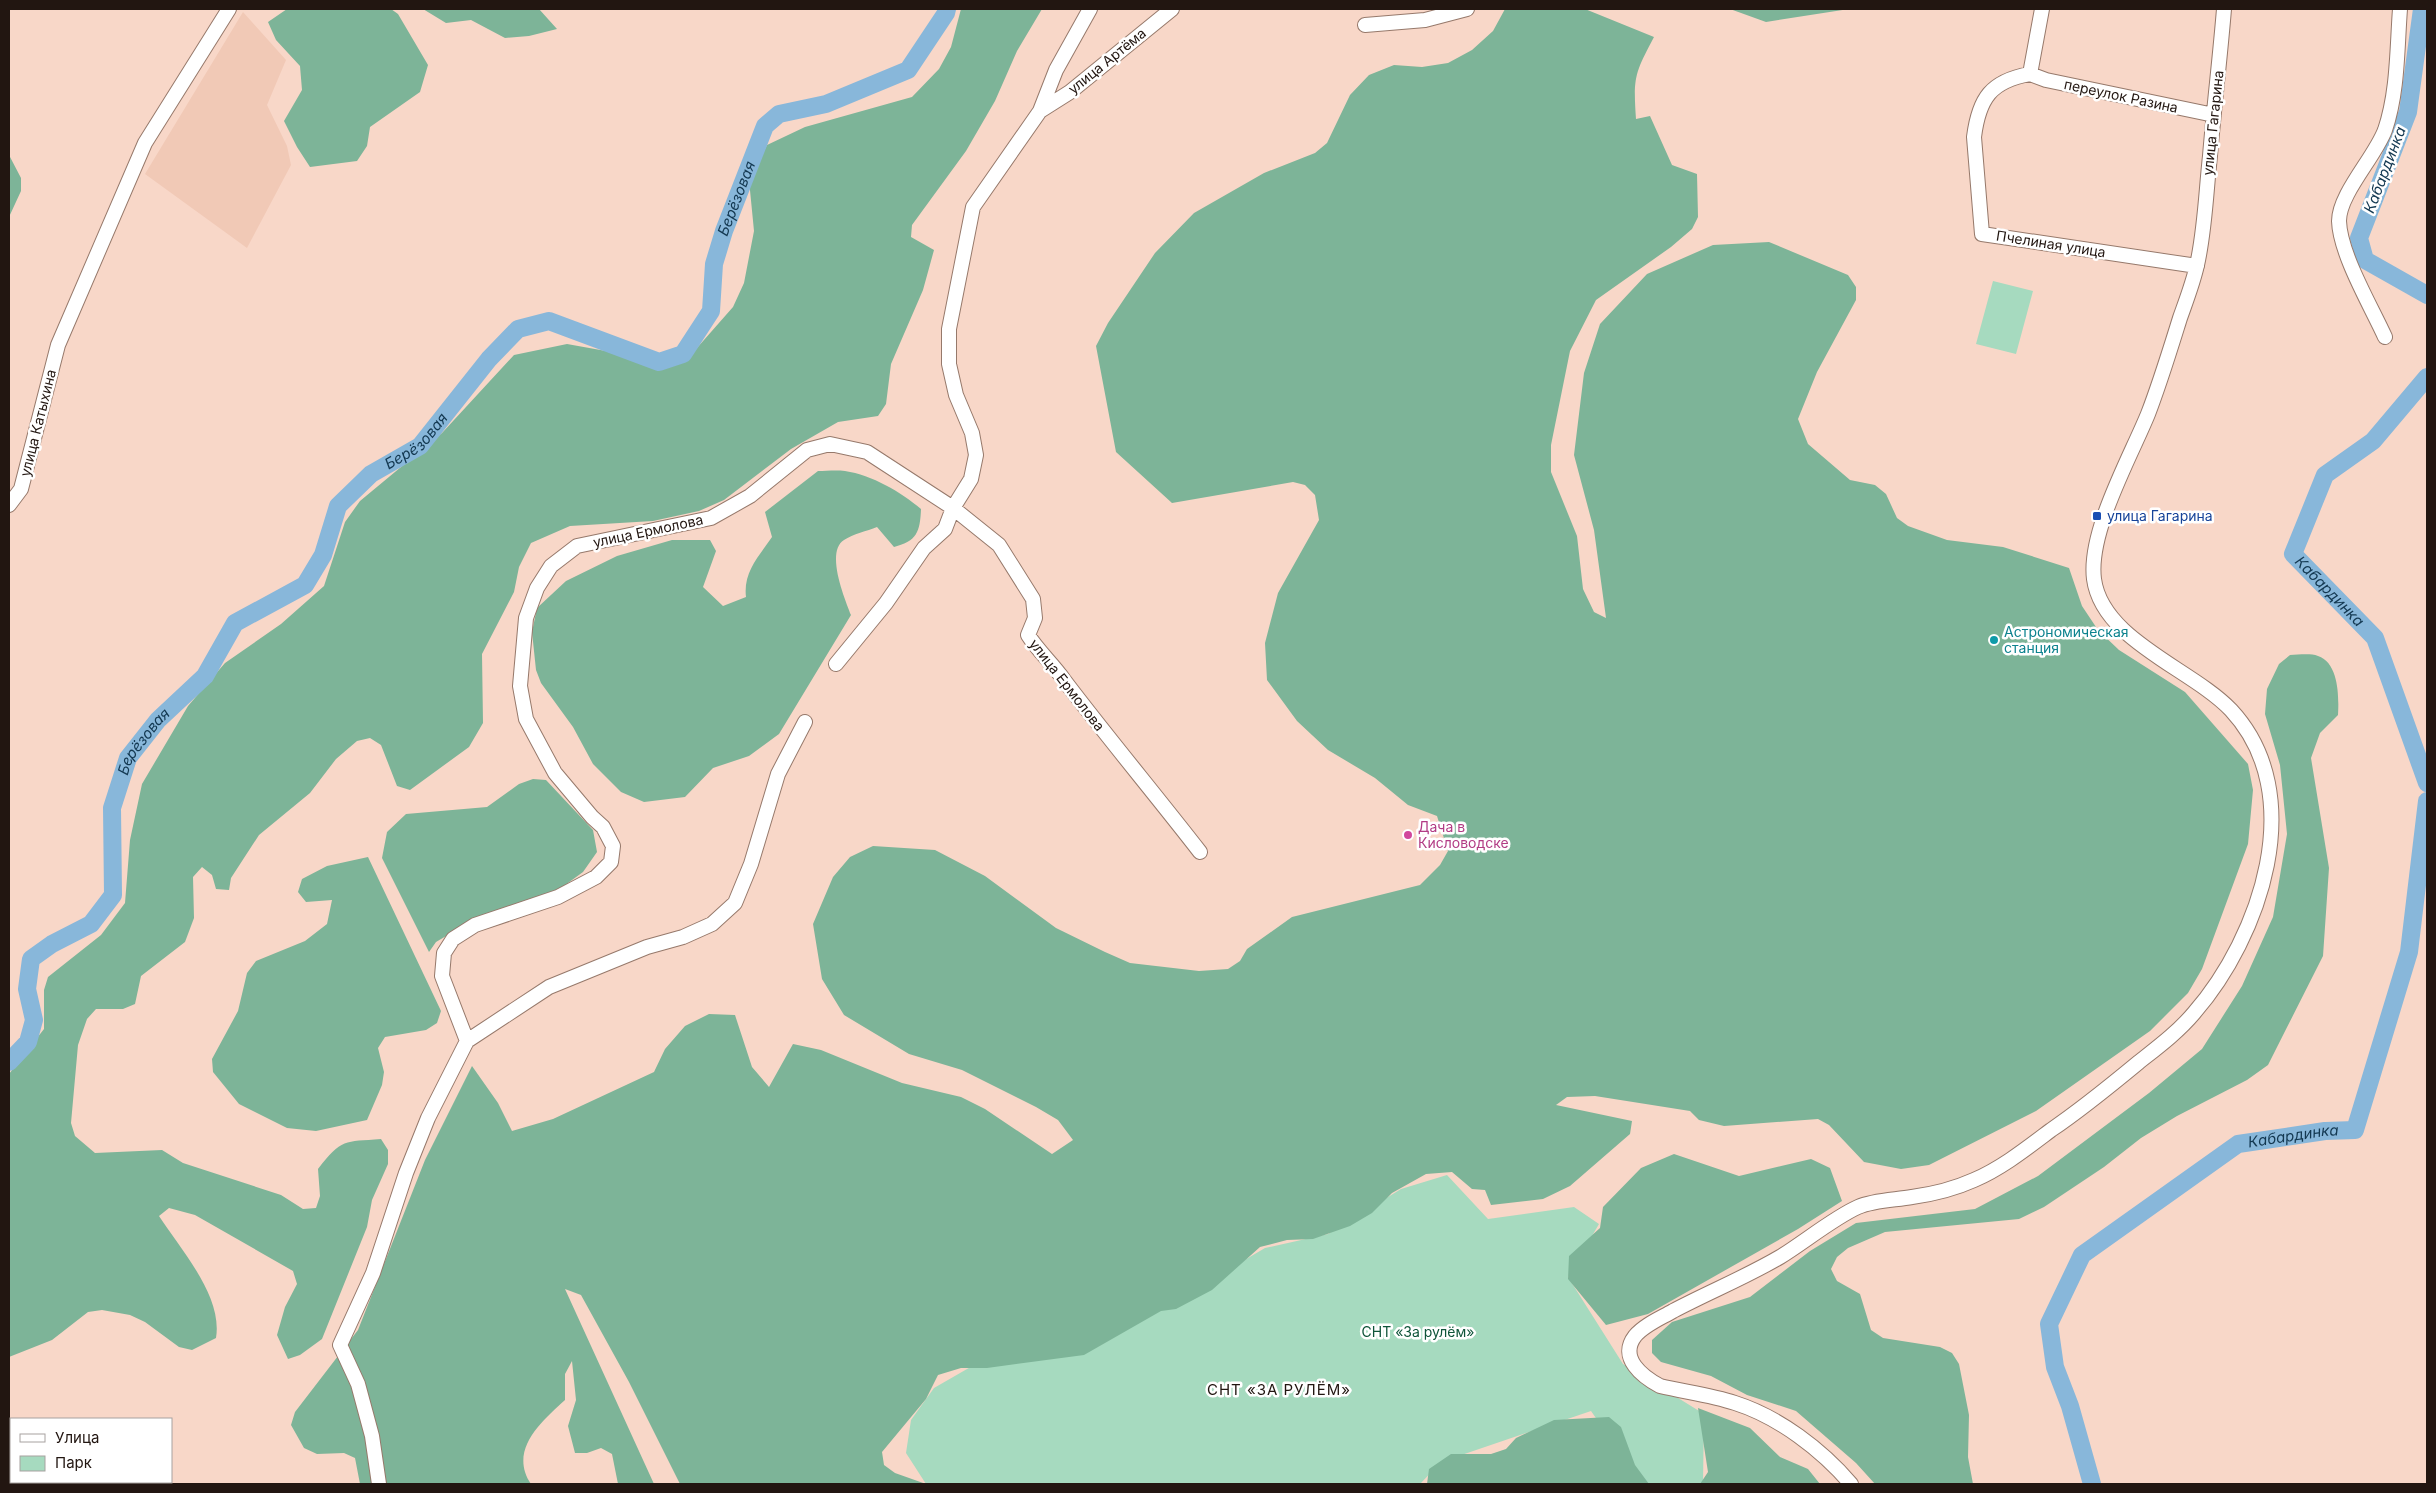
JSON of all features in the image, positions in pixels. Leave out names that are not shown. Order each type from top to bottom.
[{"type":"street","name":"улица Катыхина","points":[[9,505],[21,489],[32,439],[61,338],[145,143],[229,9]]},
{"type":"street","points":[[836,664],[886,603],[924,548],[946,529],[953,508],[970,480],[976,456],[972,433],[956,395],[949,364],[949,329],[973,207],[1040,111],[1056,70],[1090,9]]},
{"type":"street","name":"улица Артёма","points":[[1040,111],[1070,92],[1172,9]]},
{"type":"street","points":[[1365,25],[1425,20],[1467,9]]},
{"type":"street","points":[[2030,74],[2042,9]]},
{"type":"street","name":"улица Гагарина","points":[[1851,1484],[1828,1460],[1807,1443],[1760,1413],[1736,1403],[1676,1390],[1648,1380],[1633,1364],[1630,1355],[1630,1345],[1634,1337],[1643,1329],[1701,1296],[1768,1264],[1858,1207],[1947,1191],[1978,1179],[2022,1151],[2091,1102],[2171,1036],[2194,1013],[2217,982],[2235,952],[2256,910],[2267,867],[2270,848],[2270,807],[2263,769],[2246,731],[2231,710],[2200,685],[2140,643],[2108,613],[2098,597],[2094,579],[2094,562],[2105,520],[2120,476],[2147,415],[2197,266],[2224,9]]},
{"type":"street","points":[[2385,337],[2345,251],[2339,221],[2341,205],[2369,161],[2385,130],[2396,79],[2400,9]]},
{"type":"street","name":"переулок Разина","points":[[2030,74],[2046,80],[2214,115]]},
{"type":"street","name":"Пчелиная улица","points":[[2030,74],[2011,78],[1995,86],[1982,101],[1974,137],[1982,234],[2197,266]]},
{"type":"street","name":"улица Ермолова","points":[[467,1041],[442,976],[444,953],[454,939],[474,925],[558,897],[596,877],[611,862],[613,846],[603,827],[592,818],[555,773],[526,719],[520,686],[526,618],[537,588],[551,566],[578,546],[711,518],[750,496],[807,450],[830,444],[867,452],[953,508],[999,545],[1033,599],[1034,618],[1028,635],[1063,678],[1091,717],[1200,852]]},
{"type":"street","points":[[379,1484],[372,1436],[358,1384],[340,1346],[373,1272],[406,1172],[428,1118],[467,1041],[549,987],[647,947],[683,937],[706,927],[735,903],[751,864],[778,774],[805,722]]},
{"type":"shaded area","points":[[243,12],[286,60],[267,105],[287,146],[291,165],[247,248],[145,174]]},
{"type":"green space","points":[[287,9],[391,9],[398,14],[428,65],[420,92],[370,127],[367,146],[357,161],[310,167],[284,121],[302,90],[300,66],[276,40],[268,22]]},
{"type":"green space","points":[[423,9],[539,9],[557,29],[529,36],[505,38],[471,20],[446,23]]},
{"type":"green space","points":[[961,9],[1042,9],[1017,51],[995,101],[966,151],[912,225],[911,237],[934,250],[923,290],[891,364],[886,404],[878,416],[838,422],[791,449],[724,500],[699,511],[653,521],[570,526],[531,543],[519,567],[514,592],[482,654],[483,723],[469,747],[410,790],[397,786],[381,745],[370,738],[357,741],[336,759],[310,793],[259,835],[231,878],[229,890],[216,889],[212,875],[202,867],[193,877],[194,918],[185,942],[141,976],[135,1004],[123,1009],[96,1009],[87,1019],[78,1045],[71,1123],[75,1136],[95,1153],[162,1150],[183,1163],[281,1195],[303,1209],[316,1208],[320,1196],[318,1169],[333,1152],[351,1142],[381,1139],[388,1150],[388,1164],[372,1200],[367,1227],[322,1339],[300,1355],[288,1359],[277,1335],[285,1307],[297,1284],[293,1271],[195,1215],[169,1208],[159,1216],[189,1258],[207,1290],[216,1322],[216,1338],[192,1350],[179,1347],[145,1322],[130,1315],[102,1310],[88,1312],[52,1340],[9,1357],[9,1074],[44,1029],[44,990],[48,977],[101,935],[125,903],[130,840],[142,784],[188,706],[225,663],[281,624],[324,586],[345,522],[360,501],[442,433],[514,355],[567,344],[606,351],[653,367],[678,364],[689,357],[733,307],[744,283],[754,231],[749,180],[767,145],[805,127],[912,97],[939,69],[951,47]]},
{"type":"green space","points":[[1505,9],[1585,9],[1654,37],[1639,68],[1635,84],[1636,119],[1650,116],[1672,165],[1697,174],[1698,217],[1692,229],[1671,247],[1596,300],[1570,351],[1551,445],[1551,472],[1577,536],[1583,589],[1594,612],[1606,618],[1594,530],[1574,455],[1584,373],[1600,324],[1647,274],[1713,245],[1769,242],[1848,275],[1856,287],[1856,300],[1817,372],[1798,419],[1808,444],[1850,480],[1875,485],[1886,494],[1897,518],[1908,526],[1947,540],[2003,547],[2069,568],[2082,606],[2098,630],[2119,650],[2185,692],[2248,764],[2253,790],[2248,844],[2202,969],[2188,993],[2150,1031],[2036,1111],[1929,1165],[1901,1169],[1864,1162],[1829,1125],[1818,1119],[1724,1126],[1699,1120],[1690,1111],[1595,1096],[1567,1097],[1556,1105],[1632,1121],[1630,1134],[1570,1186],[1543,1199],[1491,1205],[1485,1190],[1472,1189],[1452,1172],[1426,1174],[1392,1193],[1372,1213],[1350,1226],[1313,1239],[1287,1240],[1260,1247],[1212,1290],[1176,1309],[1161,1311],[1084,1355],[987,1368],[961,1368],[938,1375],[926,1399],[882,1452],[884,1465],[895,1473],[926,1484],[680,1484],[629,1382],[581,1295],[565,1289],[654,1484],[618,1484],[612,1454],[601,1448],[587,1453],[575,1453],[568,1426],[576,1400],[572,1361],[565,1374],[565,1400],[538,1427],[526,1448],[523,1459],[525,1471],[531,1484],[360,1484],[355,1458],[344,1453],[317,1454],[304,1448],[291,1425],[295,1412],[358,1330],[425,1160],[472,1066],[498,1103],[512,1131],[553,1119],[654,1072],[665,1049],[685,1026],[709,1014],[735,1015],[752,1067],[769,1087],[793,1044],[821,1050],[902,1083],[961,1097],[985,1109],[1052,1154],[1073,1140],[1058,1120],[1036,1107],[962,1070],[909,1054],[844,1015],[822,979],[813,924],[833,877],[850,857],[873,846],[935,850],[985,876],[1056,928],[1105,952],[1130,963],[1199,971],[1228,969],[1240,961],[1247,949],[1292,917],[1420,885],[1440,865],[1448,851],[1437,816],[1408,805],[1375,778],[1328,750],[1297,721],[1267,680],[1265,643],[1278,593],[1319,520],[1315,495],[1305,485],[1293,482],[1172,503],[1116,452],[1096,346],[1108,323],[1155,253],[1194,213],[1264,173],[1315,153],[1327,143],[1350,95],[1369,75],[1394,65],[1422,67],[1448,63],[1472,50],[1493,31]]},
{"type":"green space","points":[[1730,9],[1849,9],[1766,22]]},
{"type":"green space","points":[[9,155],[21,178],[21,191],[9,217]]},
{"type":"green space","points":[[1993,281],[2033,291],[2016,354],[1976,344]]},
{"type":"green space","points":[[818,471],[855,473],[876,480],[904,496],[921,509],[920,524],[916,534],[908,542],[894,547],[877,527],[844,540],[839,546],[836,555],[836,565],[851,615],[779,734],[749,756],[713,768],[685,797],[644,802],[621,792],[593,764],[573,727],[541,683],[536,670],[532,632],[537,608],[566,581],[617,556],[672,540],[710,540],[716,551],[703,587],[723,606],[746,597],[749,572],[772,537],[765,512]]},
{"type":"green space","points":[[2290,655],[2315,655],[2325,660],[2330,666],[2334,673],[2338,690],[2338,715],[2320,733],[2311,758],[2329,868],[2323,956],[2268,1065],[2247,1080],[2177,1116],[2141,1138],[2104,1167],[2044,1207],[2019,1219],[1885,1232],[1848,1248],[1837,1257],[1831,1269],[1837,1281],[1860,1294],[1871,1330],[1883,1338],[1940,1347],[1952,1353],[1959,1364],[1969,1415],[1968,1457],[1973,1484],[1875,1484],[1856,1463],[1796,1411],[1747,1395],[1711,1376],[1661,1362],[1652,1353],[1652,1340],[1672,1322],[1750,1297],[1810,1251],[1856,1223],[1975,1209],[2038,1176],[2149,1093],[2202,1049],[2242,986],[2273,917],[2287,834],[2280,765],[2265,714],[2267,689],[2279,664]]},
{"type":"green space","points":[[533,779],[546,780],[593,830],[597,852],[583,872],[561,888],[473,920],[436,942],[429,952],[382,858],[387,832],[406,814],[487,807],[519,784]]},
{"type":"green space","points":[[368,857],[441,1011],[437,1023],[426,1030],[385,1037],[378,1048],[384,1072],[382,1085],[367,1120],[316,1131],[287,1128],[239,1104],[213,1072],[212,1059],[238,1011],[247,973],[256,961],[305,941],[327,924],[332,900],[306,902],[298,892],[302,879],[327,866]]},
{"type":"green space","points":[[1674,1154],[1739,1176],[1811,1159],[1830,1168],[1842,1201],[1798,1229],[1648,1314],[1606,1325],[1568,1279],[1569,1256],[1600,1228],[1603,1207],[1641,1168]]},
{"type":"green space","name":"СНТ «За рулём»","points":[[1447,1175],[1488,1219],[1574,1207],[1599,1224],[1568,1277],[1623,1364],[1704,1414],[1703,1484],[1642,1484],[1591,1411],[1441,1462],[1420,1484],[926,1484],[906,1453],[911,1420],[934,1388],[974,1365],[1097,1347],[1265,1248],[1328,1234],[1401,1189]]},
{"type":"green space","points":[[1698,1408],[1750,1428],[1780,1457],[1808,1469],[1820,1484],[1700,1484],[1708,1472]]},
{"type":"green space","points":[[1609,1417],[1621,1427],[1635,1465],[1649,1484],[1427,1484],[1429,1469],[1451,1454],[1491,1454],[1506,1449],[1516,1438],[1554,1420]]},
{"type":"waterway","name":"Берёзовая","points":[[9,1062],[28,1042],[34,1020],[27,989],[31,959],[52,944],[91,924],[113,895],[112,808],[128,758],[158,720],[205,676],[235,623],[305,585],[323,555],[338,506],[371,474],[420,446],[489,359],[518,329],[549,321],[659,362],[683,354],[711,311],[714,264],[724,231],[765,126],[779,114],[826,104],[908,70],[947,9]]},
{"type":"waterway","name":"Кабардинка","points":[[2422,9],[2408,112],[2359,238],[2365,260],[2427,295]]},
{"type":"waterway","name":"Кабардинка","points":[[2427,377],[2373,441],[2325,475],[2293,554],[2375,638],[2427,783]]},
{"type":"waterway","name":"Кабардинка","points":[[2092,1484],[2070,1406],[2055,1367],[2049,1324],[2082,1255],[2238,1144],[2325,1131],[2355,1130],[2409,952],[2427,801]]},
{"type":"place","name":"улица Гагарина","points":[[2097,516]]},
{"type":"place","name":"Астрономическая станция","points":[[1994,640]]},
{"type":"place","name":"Дача в Кисловодске","points":[[1408,835]]},
{"type":"district","name":"СНТ «ЗА РУЛЁМ»","points":[[1279,1390]]}]
